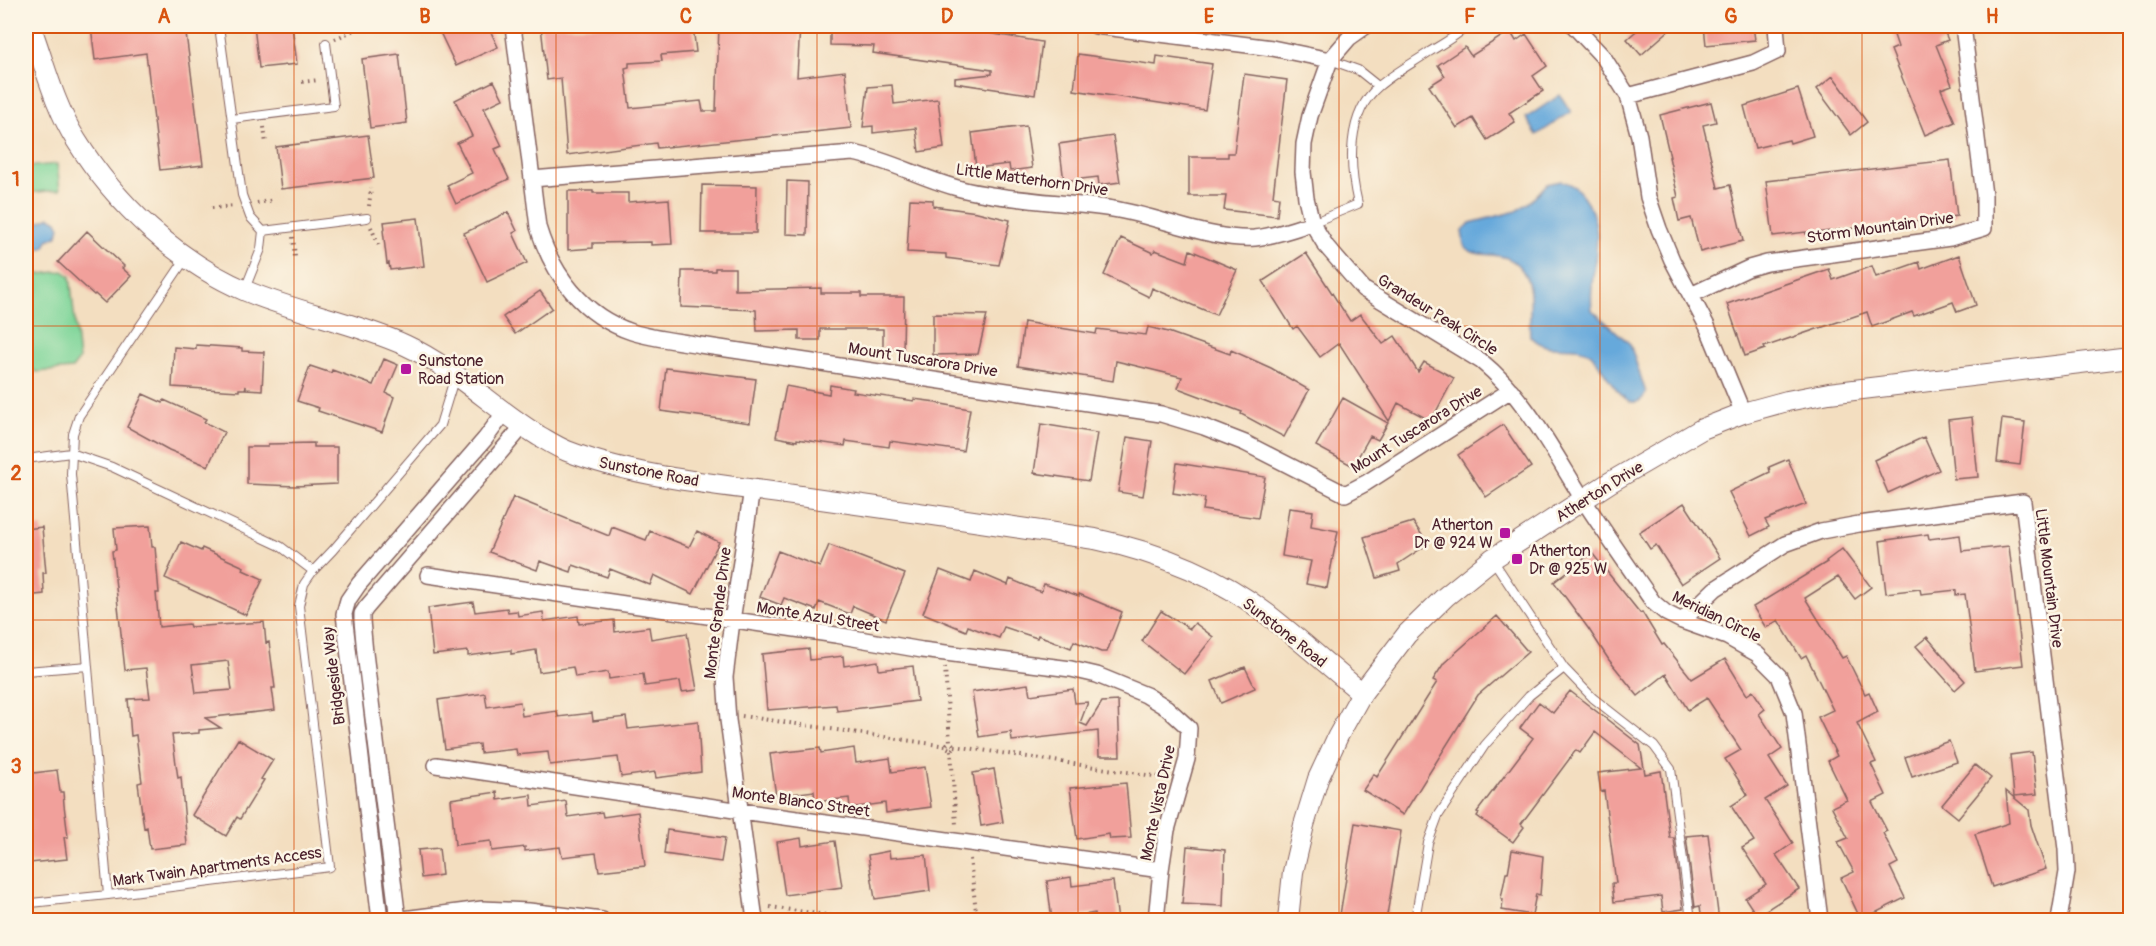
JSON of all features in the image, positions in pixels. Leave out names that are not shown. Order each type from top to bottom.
[{"type":"street","name":"Mount Tuscarora Drive","points":[[513,26],[538,227],[544,247],[568,288],[582,303],[615,325],[632,332],[700,345],[1161,414],[1204,426],[1245,443],[1345,494],[1366,483],[1511,390]]},
{"type":"street","points":[[1096,26],[1272,48],[1330,60]]},
{"type":"street","name":"Grandeur Peak Circle","points":[[1366,26],[1349,38],[1330,60],[1310,116],[1304,144],[1303,172],[1312,223],[1326,246],[1363,289],[1481,361],[1498,375],[1530,413],[1583,499]]},
{"type":"street","points":[[1574,26],[1604,58],[1628,96],[1639,136],[1648,197],[1671,260],[1707,326],[1743,413]]},
{"type":"street","points":[[1628,96],[1753,63],[1778,51],[1776,26]]},
{"type":"street","name":"Storm Mountain Drive","points":[[1691,295],[1749,268],[1767,263],[1950,238],[1984,228],[1984,195],[1963,26]]},
{"type":"street","name":"Sunstone Road","points":[[31,33],[75,139],[106,183],[137,216],[187,257],[244,290],[286,306],[370,330],[409,347],[456,375],[523,426],[562,449],[612,466],[752,489],[1095,539],[1131,547],[1204,575],[1236,593],[1266,613],[1362,693]]},
{"type":"street","name":"Little Matterhorn Drive","points":[[532,179],[853,153],[879,159],[940,183],[966,190],[1115,209],[1229,237],[1256,238],[1312,223]]},
{"type":"street","name":"Atherton Drive","points":[[1288,921],[1293,872],[1318,779],[1362,693],[1407,634],[1445,597],[1492,559],[1583,499],[1702,429],[1743,413],[1829,393],[2130,357]]},
{"type":"street","name":"Bridgeside Way","points":[[380,921],[344,614],[348,600],[359,584],[485,439],[505,412]]},
{"type":"street","points":[[523,426],[373,597],[363,614],[397,920],[482,909],[532,911],[602,921]]},
{"type":"street","name":"Monte Grande Drive","points":[[752,489],[725,677],[727,714],[755,921]]},
{"type":"street","name":"Meridian Circle","points":[[1583,499],[1653,602],[1666,613],[1727,637],[1757,654],[1779,676],[1794,713],[1820,921]]},
{"type":"street","name":"Little Mountain Drive","points":[[1682,621],[1715,589],[1785,544],[1821,531],[2023,502],[2066,849],[2067,872],[2059,921]]},
{"type":"street","name":"Monte Azul Street","points":[[428,575],[836,635],[922,650],[1071,669],[1097,675],[1146,695],[1167,708],[1189,728]]},
{"type":"street","name":"Monte Vista Drive","points":[[1156,921],[1167,830],[1186,759],[1189,728]]},
{"type":"street","name":"Monte Blanco Street","points":[[436,765],[741,811],[1161,870]]},
{"type":"lane","points":[[219,26],[245,206],[250,217],[263,231],[261,249],[244,290]]},
{"type":"lane","points":[[1312,223],[1358,204],[1351,151],[1355,127],[1366,102],[1378,86],[1467,26]]},
{"type":"lane","points":[[232,119],[334,106],[326,43]]},
{"type":"lane","points":[[1330,60],[1358,70],[1378,86]]},
{"type":"lane","points":[[263,231],[367,218]]},
{"type":"lane","name":"Mark Twain Apartments Access","points":[[187,257],[79,416],[73,434],[71,453],[108,895],[330,867],[299,606],[304,584],[312,571],[333,550],[440,425],[456,375]]},
{"type":"lane","points":[[26,459],[71,453],[112,467],[280,546],[312,571]]},
{"type":"lane","points":[[1492,559],[1564,668],[1593,698],[1654,746],[1671,769],[1691,921]]},
{"type":"lane","points":[[26,671],[88,666]]},
{"type":"lane","points":[[1415,921],[1428,843],[1438,816],[1485,745],[1529,696],[1564,668]]},
{"type":"lane","points":[[31,903],[108,895]]},
{"type":"path","points":[[326,43],[354,30]]},
{"type":"path","points":[[292,228],[295,257]]},
{"type":"path","points":[[946,680],[950,742],[953,748],[955,812]]},
{"type":"path","points":[[727,714],[946,746],[947,749],[1180,780]]},
{"type":"path","points":[[946,746],[950,742]]},
{"type":"path","points":[[972,870],[976,921]]},
{"type":"path","points":[[753,904],[861,921]]},
{"type":"green space","points":[[57,164],[60,190],[26,193],[26,167]]},
{"type":"green space","points":[[63,271],[70,276],[79,360],[72,369],[36,372],[28,365],[26,276]]},
{"type":"water","points":[[1560,95],[1571,112],[1537,135],[1526,118]]},
{"type":"water","points":[[1561,181],[1569,183],[1583,196],[1596,224],[1592,310],[1630,344],[1646,393],[1639,401],[1632,402],[1625,398],[1587,351],[1546,346],[1530,337],[1530,291],[1526,277],[1519,266],[1502,257],[1476,253],[1464,245],[1462,232],[1470,223],[1517,211],[1547,184]]},
{"type":"water","points":[[50,217],[57,221],[60,227],[58,235],[48,240],[45,247],[36,248],[30,239],[31,225]]},
{"type":"building","points":[[91,26],[185,26],[203,165],[160,170],[146,53],[95,60]]},
{"type":"building","points":[[254,26],[292,26],[297,64],[259,68]]},
{"type":"building","points":[[437,26],[488,26],[498,47],[456,66]]},
{"type":"building","points":[[541,26],[693,26],[696,52],[661,55],[662,61],[629,63],[629,67],[625,68],[630,108],[701,101],[703,111],[716,111],[719,26],[800,26],[797,77],[845,71],[851,128],[657,148],[656,143],[567,155],[561,78],[547,80]]},
{"type":"building","points":[[830,26],[947,26],[1042,42],[1035,95],[955,83],[955,78],[992,74],[992,70],[873,53],[874,46],[830,45]]},
{"type":"building","points":[[1642,26],[1674,26],[1641,55],[1627,39]]},
{"type":"building","points":[[1704,26],[1753,26],[1755,40],[1706,45]]},
{"type":"building","points":[[1891,26],[1942,26],[1948,40],[1936,45],[1952,85],[1941,89],[1955,122],[1925,135],[1891,50],[1898,47]]},
{"type":"building","points":[[1510,31],[1516,41],[1526,34],[1547,66],[1533,76],[1543,91],[1509,113],[1515,122],[1487,140],[1473,118],[1457,128],[1429,86],[1445,76],[1438,65],[1465,47],[1471,56]]},
{"type":"building","points":[[399,54],[407,123],[370,128],[362,59]]},
{"type":"building","points":[[1078,54],[1156,65],[1157,56],[1212,64],[1205,110],[1074,90]]},
{"type":"building","points":[[1244,74],[1287,80],[1273,196],[1279,197],[1277,216],[1224,210],[1226,196],[1189,196],[1189,157],[1228,157],[1228,153],[1234,153]]},
{"type":"building","points":[[1833,76],[1867,122],[1851,135],[1817,89]]},
{"type":"building","points":[[494,81],[503,99],[484,108],[502,146],[495,149],[509,179],[456,204],[447,185],[472,173],[457,143],[472,136],[455,100]]},
{"type":"building","points":[[892,85],[894,104],[938,99],[944,148],[919,152],[916,128],[873,133],[873,126],[863,127],[868,87]]},
{"type":"building","points":[[1798,89],[1813,136],[1790,143],[1789,140],[1755,148],[1744,106]]},
{"type":"building","points":[[1711,102],[1716,122],[1703,125],[1718,188],[1730,185],[1743,241],[1700,252],[1691,218],[1679,221],[1674,198],[1678,197],[1660,115]]},
{"type":"building","points":[[1026,126],[1032,168],[1010,171],[1009,164],[976,168],[972,133]]},
{"type":"building","points":[[368,135],[374,178],[281,189],[276,147]]},
{"type":"building","points":[[1113,136],[1120,182],[1099,185],[1098,177],[1064,181],[1059,144]]},
{"type":"building","points":[[1950,160],[1957,216],[1773,236],[1766,181]]},
{"type":"building","points":[[787,181],[808,182],[807,235],[786,234]]},
{"type":"building","points":[[702,185],[757,186],[756,233],[701,233]]},
{"type":"building","points":[[568,191],[628,193],[628,202],[669,199],[672,244],[593,243],[593,248],[568,250]]},
{"type":"building","points":[[910,199],[933,200],[933,206],[977,212],[1010,220],[999,265],[946,258],[946,254],[907,252]]},
{"type":"building","points":[[508,212],[517,231],[513,233],[527,263],[487,282],[464,233]]},
{"type":"building","points":[[418,218],[424,266],[390,270],[389,263],[387,264],[384,222]]},
{"type":"building","points":[[87,231],[124,266],[122,268],[131,276],[105,303],[58,262]]},
{"type":"building","points":[[1121,238],[1153,253],[1155,250],[1187,262],[1190,250],[1237,270],[1216,315],[1152,288],[1149,297],[1104,275]]},
{"type":"building","points":[[1306,253],[1350,321],[1360,314],[1383,344],[1395,336],[1418,372],[1424,362],[1454,378],[1431,421],[1398,403],[1389,421],[1339,343],[1320,357],[1297,326],[1293,329],[1263,281]]},
{"type":"building","points":[[1959,255],[1976,305],[1957,312],[1953,302],[1914,316],[1912,312],[1872,327],[1867,312],[1764,347],[1765,349],[1745,356],[1727,304],[1829,269],[1833,280],[1872,266],[1876,277],[1919,262],[1921,269]]},
{"type":"building","points":[[715,268],[735,268],[735,290],[821,288],[821,293],[861,293],[861,297],[904,297],[903,350],[883,350],[883,329],[820,329],[820,340],[799,340],[799,330],[757,331],[756,310],[681,307],[682,271],[715,271]]},
{"type":"building","points":[[540,291],[552,308],[515,334],[503,317]]},
{"type":"building","points":[[933,314],[987,315],[978,354],[933,355]]},
{"type":"building","points":[[1024,322],[1096,334],[1097,329],[1146,335],[1148,327],[1230,354],[1231,350],[1271,368],[1309,390],[1284,437],[1241,414],[1242,412],[1178,388],[1182,377],[1116,361],[1113,381],[1018,366]]},
{"type":"building","points":[[196,345],[264,352],[262,390],[246,389],[246,386],[245,389],[239,389],[239,391],[172,387],[174,347],[196,349]]},
{"type":"building","points":[[384,359],[398,365],[386,393],[394,397],[382,432],[318,411],[319,408],[297,401],[310,366],[331,373],[332,370],[373,385]]},
{"type":"building","points":[[666,368],[756,379],[750,423],[661,411]]},
{"type":"building","points":[[830,385],[854,389],[853,392],[936,402],[970,409],[963,451],[890,441],[889,447],[846,441],[845,446],[776,437],[786,386],[829,394]]},
{"type":"building","points":[[143,394],[163,403],[164,400],[206,419],[204,422],[224,432],[208,466],[169,450],[127,427]]},
{"type":"building","points":[[1343,398],[1388,423],[1378,440],[1370,436],[1353,466],[1316,446]]},
{"type":"building","points":[[1972,417],[1978,477],[1954,479],[1948,420]]},
{"type":"building","points":[[2002,419],[2025,422],[2020,465],[1997,462]]},
{"type":"building","points":[[1041,424],[1097,433],[1089,481],[1034,473]]},
{"type":"building","points":[[1503,425],[1531,467],[1486,497],[1458,455]]},
{"type":"building","points":[[1127,437],[1152,441],[1143,496],[1118,492]]},
{"type":"building","points":[[1924,437],[1939,470],[1888,493],[1874,460]]},
{"type":"building","points":[[314,443],[314,447],[337,447],[337,484],[295,486],[247,484],[247,447]]},
{"type":"building","points":[[1788,459],[1806,504],[1765,520],[1769,527],[1751,536],[1729,492],[1770,472],[1769,467]]},
{"type":"building","points":[[1177,463],[1265,477],[1258,518],[1203,510],[1205,498],[1173,493]]},
{"type":"building","points":[[513,497],[609,536],[612,527],[646,540],[650,531],[689,547],[697,531],[719,542],[693,594],[654,575],[650,585],[610,569],[607,577],[573,565],[571,572],[540,561],[537,570],[489,552]]},
{"type":"building","points":[[1684,503],[1720,558],[1681,584],[1656,545],[1650,549],[1639,532]]},
{"type":"building","points":[[1289,508],[1313,511],[1311,526],[1338,531],[1327,588],[1306,584],[1311,561],[1282,556]]},
{"type":"building","points":[[1413,522],[1428,544],[1398,564],[1400,571],[1377,578],[1364,537]]},
{"type":"building","points":[[150,526],[152,547],[155,547],[159,627],[264,622],[266,643],[269,642],[275,688],[272,688],[275,710],[205,718],[221,728],[199,730],[199,733],[172,735],[178,778],[181,777],[187,845],[150,849],[147,827],[144,828],[138,783],[142,782],[136,735],[131,736],[128,699],[150,698],[146,668],[125,670],[112,551],[116,550],[114,528]],"holes":[[[228,661],[232,690],[196,693],[192,665]]]},
{"type":"building","points":[[42,527],[46,573],[43,573],[44,594],[26,596],[26,529]]},
{"type":"building","points":[[1928,534],[1929,539],[1960,535],[1962,551],[2009,546],[2023,665],[1975,671],[1965,594],[1956,595],[1956,590],[1921,594],[1920,589],[1886,593],[1880,541]]},
{"type":"building","points":[[181,542],[201,551],[202,548],[244,567],[243,570],[263,579],[246,615],[165,578]]},
{"type":"building","points":[[829,545],[905,574],[886,620],[853,606],[850,614],[819,602],[816,610],[784,598],[781,605],[760,597],[778,551],[820,567]]},
{"type":"building","points":[[1842,549],[1871,587],[1855,599],[1838,577],[1805,598],[1842,658],[1846,656],[1865,694],[1869,692],[1878,712],[1857,723],[1876,762],[1871,764],[1886,795],[1872,802],[1887,831],[1883,833],[1898,863],[1890,867],[1905,898],[1861,920],[1841,878],[1854,872],[1838,842],[1848,838],[1832,807],[1847,800],[1828,761],[1837,756],[1818,717],[1833,710],[1806,655],[1801,658],[1778,620],[1766,628],[1753,607],[1827,562]]},
{"type":"building","points":[[1592,553],[1640,613],[1642,612],[1662,645],[1664,644],[1692,679],[1725,659],[1747,695],[1753,691],[1765,709],[1759,714],[1782,749],[1769,758],[1787,786],[1765,800],[1793,843],[1776,855],[1799,889],[1757,916],[1745,898],[1766,884],[1742,848],[1754,841],[1731,806],[1748,795],[1725,759],[1741,750],[1707,698],[1688,710],[1666,674],[1638,696],[1609,660],[1554,582]]},
{"type":"building","points":[[940,570],[971,582],[975,571],[1008,585],[1010,579],[1041,592],[1044,584],[1079,596],[1079,594],[1122,612],[1107,652],[1101,652],[1074,641],[1071,648],[1038,635],[1037,638],[1004,627],[999,638],[968,626],[966,631],[923,613]]},
{"type":"building","points":[[473,602],[475,612],[507,608],[508,612],[517,611],[518,616],[543,612],[544,621],[578,616],[579,624],[614,620],[615,632],[649,627],[651,639],[687,633],[697,690],[682,692],[680,681],[645,686],[643,674],[609,679],[608,672],[575,677],[573,667],[539,672],[536,650],[511,654],[511,650],[468,656],[468,651],[433,655],[428,608]]},
{"type":"building","points":[[1161,611],[1190,629],[1195,623],[1213,637],[1184,674],[1142,641]]},
{"type":"building","points":[[1497,616],[1528,652],[1478,695],[1403,815],[1363,790],[1374,774],[1377,777],[1437,682],[1433,680],[1444,663]]},
{"type":"building","points":[[1927,637],[1965,681],[1955,690],[1916,646]]},
{"type":"building","points":[[809,649],[810,660],[843,656],[844,666],[878,661],[879,670],[913,666],[917,701],[837,711],[836,705],[767,710],[762,654]]},
{"type":"building","points":[[1245,667],[1255,688],[1221,703],[1212,681]]},
{"type":"building","points":[[1028,684],[1030,695],[1073,689],[1075,703],[1088,702],[1080,723],[1087,726],[1102,702],[1118,701],[1120,756],[1099,756],[1098,731],[1012,741],[1011,732],[979,737],[972,692]]},
{"type":"building","points":[[1570,691],[1640,745],[1645,774],[1661,771],[1670,838],[1674,838],[1683,909],[1663,912],[1661,896],[1614,902],[1612,883],[1616,883],[1604,791],[1601,792],[1598,773],[1641,768],[1595,732],[1580,753],[1576,750],[1521,824],[1524,827],[1513,842],[1477,816],[1479,813],[1477,812],[1533,738],[1520,728],[1539,702],[1553,713]]},
{"type":"building","points":[[485,693],[487,707],[520,702],[522,716],[557,711],[558,717],[592,713],[593,721],[626,717],[628,729],[698,721],[701,772],[656,778],[655,772],[621,777],[618,757],[550,765],[548,752],[517,755],[516,749],[480,753],[479,744],[445,749],[438,700]]},
{"type":"building","points":[[238,739],[273,760],[261,779],[264,780],[240,819],[237,817],[226,836],[192,815]]},
{"type":"building","points":[[1949,741],[1957,762],[1912,777],[1905,757]]},
{"type":"building","points":[[820,748],[821,753],[854,748],[856,763],[890,758],[892,772],[925,767],[931,807],[886,813],[885,803],[850,808],[849,798],[815,802],[814,791],[776,796],[770,754]]},
{"type":"building","points":[[2032,752],[2037,794],[2014,796],[2010,755]]},
{"type":"building","points":[[1975,765],[1991,778],[1958,818],[1942,805]]},
{"type":"building","points":[[994,769],[1003,822],[981,826],[973,773]]},
{"type":"building","points":[[57,770],[60,792],[63,792],[68,837],[64,837],[67,859],[30,863],[26,841],[26,774]]},
{"type":"building","points":[[1126,783],[1131,838],[1110,839],[1109,834],[1077,839],[1070,788]]},
{"type":"building","points":[[2006,791],[2029,810],[2031,825],[2046,869],[1992,887],[1975,834],[2009,823]]},
{"type":"building","points":[[497,792],[498,800],[531,795],[532,806],[566,801],[568,817],[602,812],[603,817],[638,812],[645,866],[599,871],[596,853],[562,857],[560,847],[525,851],[525,847],[492,851],[491,841],[455,845],[451,799]]},
{"type":"building","points":[[1355,823],[1401,831],[1386,921],[1339,921]]},
{"type":"building","points":[[667,830],[725,838],[721,862],[664,854]]},
{"type":"building","points":[[1708,834],[1719,921],[1702,921],[1700,906],[1695,907],[1686,836]]},
{"type":"building","points":[[801,838],[802,846],[835,841],[842,887],[785,895],[777,842]]},
{"type":"building","points":[[1187,846],[1225,850],[1223,906],[1182,904]]},
{"type":"building","points":[[439,848],[442,875],[421,878],[418,850]]},
{"type":"building","points":[[1512,850],[1543,856],[1540,895],[1536,894],[1532,915],[1502,910],[1503,899],[1501,898]]},
{"type":"building","points":[[889,851],[890,858],[926,855],[930,891],[875,899],[868,855]]},
{"type":"building","points":[[1071,877],[1072,886],[1113,881],[1118,921],[1096,921],[1095,913],[1052,920],[1047,881]]},
{"type":"place","name":"Sunstone Road Station","points":[[406,369]]},
{"type":"place","name":"Atherton Dr @ 924 W","points":[[1505,533]]},
{"type":"place","name":"Atherton Dr @ 925 W","points":[[1517,559]]}]
